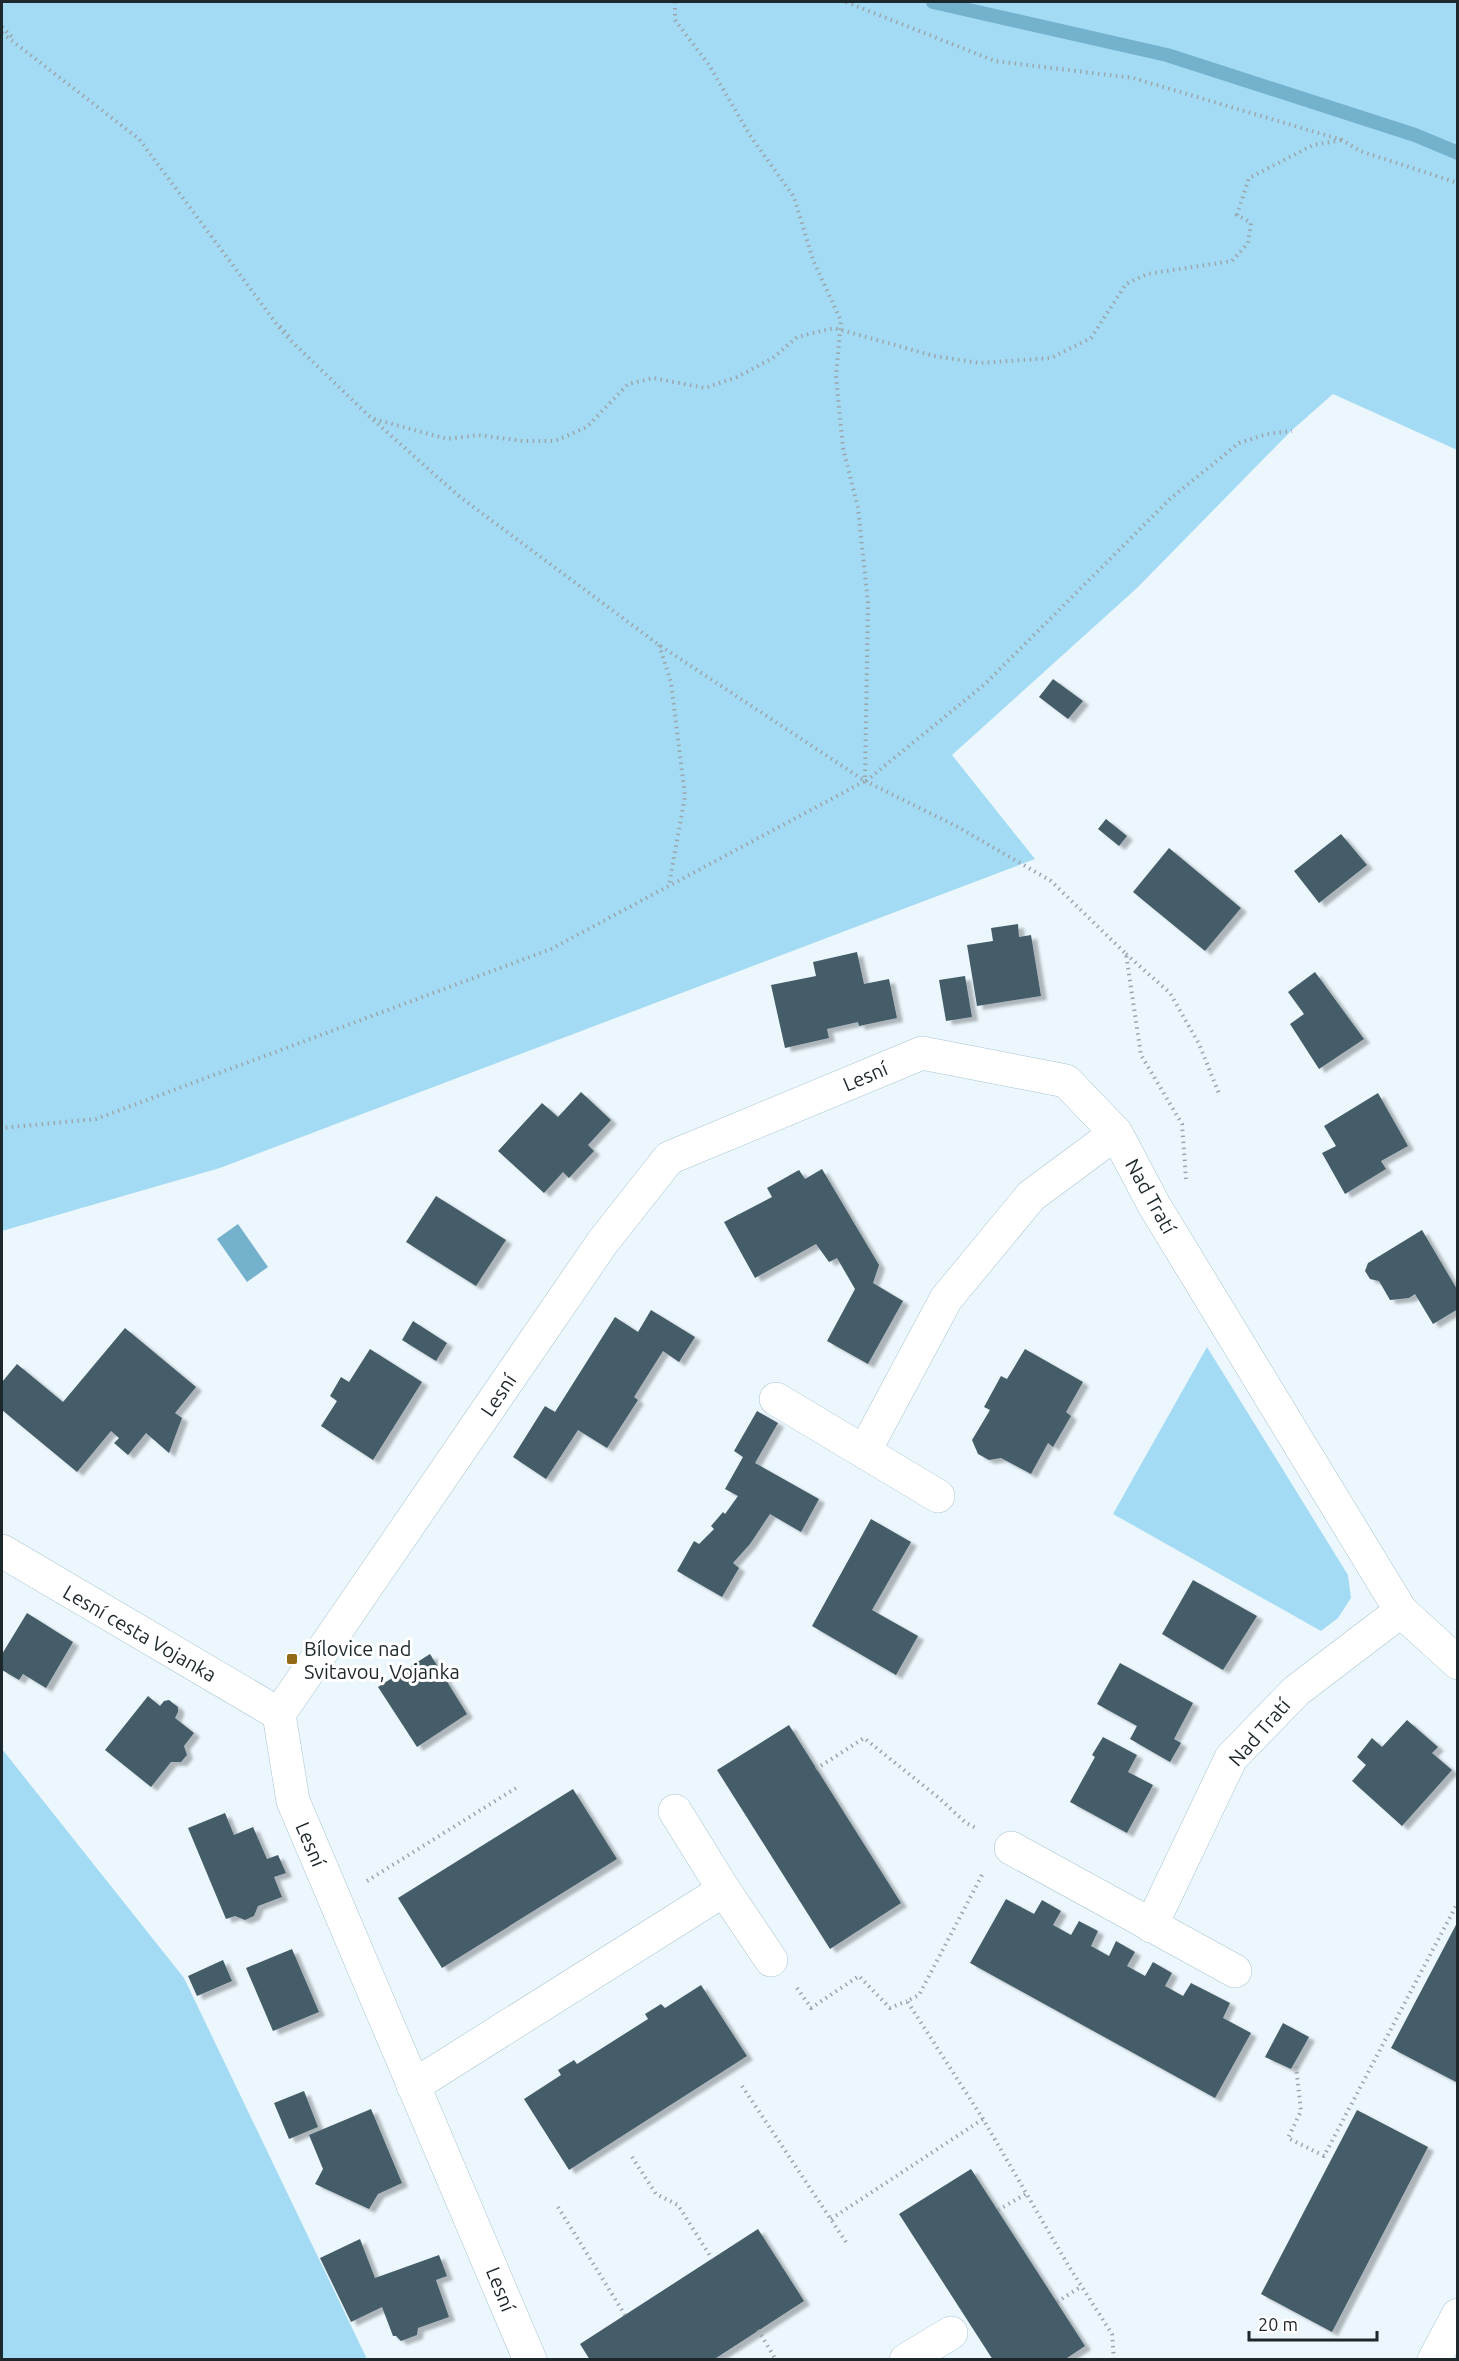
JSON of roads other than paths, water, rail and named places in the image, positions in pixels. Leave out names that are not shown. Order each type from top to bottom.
[{"type":"street","name":"Lesní","points":[[530,2360],[293,1801],[279,1714],[602,1243],[669,1158],[922,1053],[1066,1081],[1116,1133]]},
{"type":"street","name":"Nad Tratí","points":[[1116,1133],[1154,1205],[1401,1611],[1458,1663]]},
{"type":"street","points":[[864,1452],[946,1299],[1031,1196],[1116,1133]]},
{"type":"street","points":[[776,1399],[938,1496]]},
{"type":"street","name":"Lesní cesta Vojanka","points":[[2,1551],[279,1714]]},
{"type":"street","name":"Nad Tratí","points":[[1152,1926],[1232,1758],[1296,1691],[1401,1611]]},
{"type":"street","points":[[675,1811],[771,1960]]},
{"type":"street","points":[[1005,1845],[1235,1971]]},
{"type":"street","points":[[413,2086],[724,1890]]},
{"type":"street","points":[[1434,2360],[1458,2315]]},
{"type":"street","points":[[906,2360],[951,2333]]},
{"type":"waterway","points":[[933,2],[1167,55],[1415,135],[1458,153]]},
{"type":"place","name":"Bílovice nad Svitavou, Vojanka","points":[[292,1659]]}]
